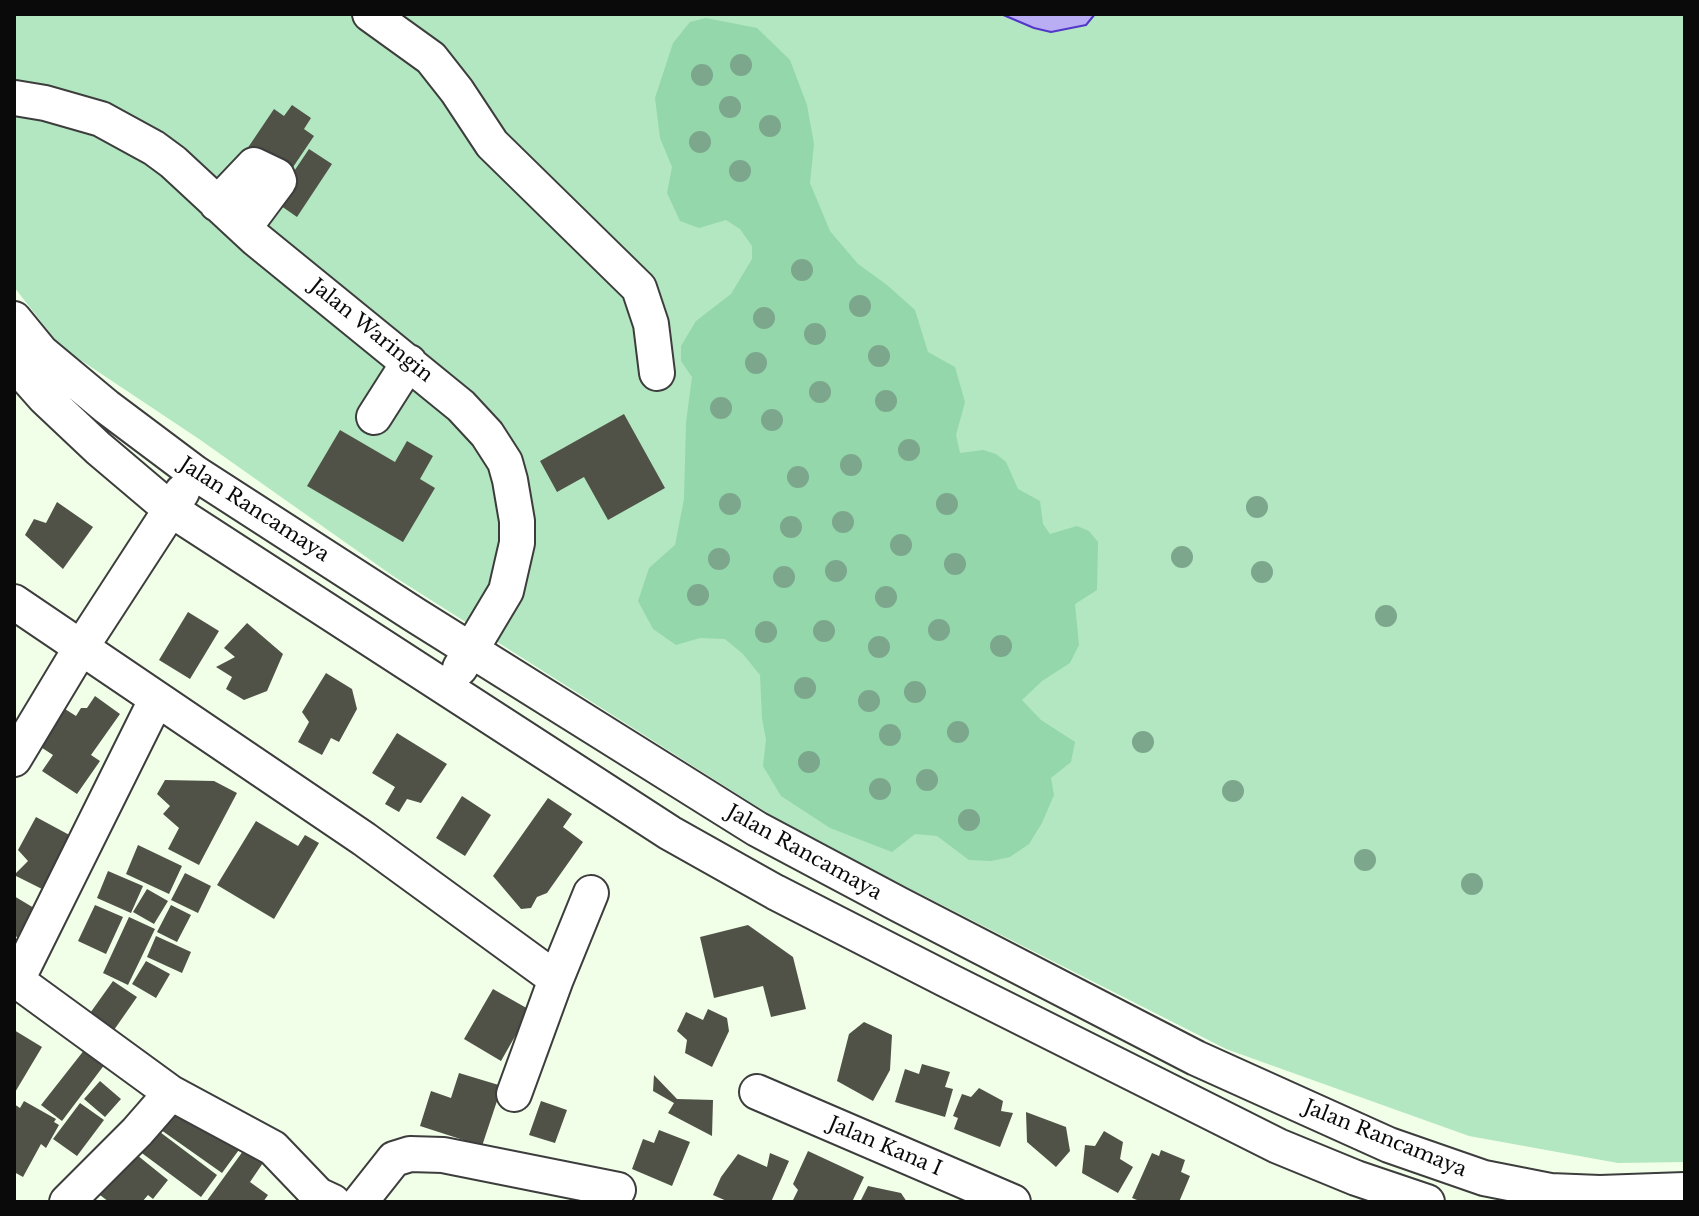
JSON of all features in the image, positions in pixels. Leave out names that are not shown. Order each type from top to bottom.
[{"type":"street","points":[[370,14],[431,58],[492,144],[639,288],[651,324],[657,373]]},
{"type":"street","name":"Jalan Waringin","points":[[15,98],[76,111],[120,127],[173,162],[244,228],[476,420],[505,462],[517,521],[517,543],[513,568],[496,611],[448,688]]},
{"type":"street","points":[[217,204],[254,165],[277,176],[279,181],[244,228]]},
{"type":"street","name":"Jalan Rancamaya","points":[[14,319],[41,352],[107,407],[195,473],[757,829],[1196,1058],[1389,1145],[1549,1197],[1685,1190]]},
{"type":"street","points":[[374,417],[409,362]]},
{"type":"street","points":[[14,363],[45,398],[98,448],[170,509],[670,833],[775,892],[1278,1146],[1356,1178],[1427,1202]]},
{"type":"street","points":[[14,759],[82,646],[195,473]]},
{"type":"street","points":[[14,602],[364,839],[556,979]]},
{"type":"street","points":[[156,700],[61,888],[20,980],[171,1093],[273,1148],[318,1195],[333,1202]]},
{"type":"street","points":[[514,1094],[591,893]]},
{"type":"street","name":"Jalan Kana I","points":[[757,1092],[1013,1202]]},
{"type":"street","points":[[67,1202],[171,1093]]},
{"type":"street","points":[[1278,1146],[1294,1102]]},
{"type":"street","points":[[360,1202],[394,1159],[410,1154],[443,1155],[618,1190]]},
{"type":"green space","points":[[14,14],[1685,14],[1685,1162],[1618,1163],[1469,1136],[1226,1049],[794,830],[393,576],[199,439],[61,347],[14,287]]},
{"type":"green space","points":[[706,18],[757,28],[790,60],[807,105],[814,144],[810,183],[830,231],[858,264],[915,310],[928,352],[955,367],[965,402],[956,435],[960,453],[983,450],[996,454],[1006,462],[1018,489],[1040,501],[1043,524],[1050,534],[1077,526],[1089,531],[1098,542],[1097,590],[1075,604],[1079,645],[1070,663],[1042,681],[1022,700],[1041,720],[1075,742],[1071,762],[1051,778],[1054,795],[1029,844],[1010,857],[991,861],[969,860],[937,836],[915,834],[892,852],[830,828],[781,796],[763,766],[766,740],[760,675],[743,654],[725,639],[700,638],[676,645],[653,629],[638,601],[649,568],[675,545],[684,499],[686,423],[692,377],[681,361],[681,346],[696,321],[731,294],[752,259],[752,246],[740,229],[726,220],[699,228],[680,221],[667,193],[672,167],[660,138],[655,98],[673,43],[690,22]]},
{"type":"shaded area","points":[[1001,14],[1095,14],[1086,25],[1051,32]]},
{"type":"building","points":[[292,105],[311,118],[304,129],[314,136],[285,179],[245,152],[274,109],[284,116]]},
{"type":"building","points":[[309,149],[332,164],[297,217],[274,201]]},
{"type":"building","points":[[624,414],[665,488],[608,520],[584,477],[557,492],[540,461]]},
{"type":"building","points":[[340,430],[395,462],[407,441],[433,456],[420,479],[435,488],[403,542],[307,486]]},
{"type":"building","points":[[57,502],[93,527],[63,569],[25,535],[34,519],[46,523]]},
{"type":"building","points":[[188,612],[219,631],[190,679],[159,660]]},
{"type":"building","points":[[247,623],[283,654],[267,691],[244,700],[226,689],[232,677],[216,667],[235,657],[224,648]]},
{"type":"building","points":[[326,673],[352,689],[357,709],[339,742],[331,738],[322,755],[298,742],[309,722],[302,712]]},
{"type":"building","points":[[95,696],[120,714],[91,755],[100,761],[77,794],[42,771],[53,755],[30,740],[44,719],[57,722],[65,709],[76,716],[81,708],[87,708]]},
{"type":"building","points":[[397,733],[447,764],[421,803],[407,799],[399,812],[385,804],[395,787],[372,773]]},
{"type":"building","points":[[165,780],[214,781],[237,793],[199,865],[168,849],[179,828],[163,814],[170,806],[157,794]]},
{"type":"building","points":[[462,796],[491,815],[465,856],[436,838]]},
{"type":"building","points":[[548,798],[572,814],[563,827],[583,842],[547,893],[537,897],[531,908],[521,909],[493,876]]},
{"type":"building","points":[[36,817],[75,838],[46,891],[14,875],[28,861],[18,850]]},
{"type":"building","points":[[256,821],[298,846],[305,835],[319,843],[274,919],[217,885]]},
{"type":"building","points":[[138,845],[182,866],[169,894],[126,874]]},
{"type":"building","points":[[108,871],[143,886],[131,913],[97,898]]},
{"type":"building","points":[[185,873],[211,886],[198,913],[171,900]]},
{"type":"building","points":[[147,889],[168,901],[154,924],[133,912]]},
{"type":"building","points":[[14,896],[44,914],[26,943],[14,935]]},
{"type":"building","points":[[95,905],[123,917],[106,954],[78,941]]},
{"type":"building","points":[[171,905],[191,915],[177,942],[157,932]]},
{"type":"building","points":[[129,917],[155,929],[128,985],[103,973]]},
{"type":"building","points":[[748,925],[793,957],[806,1009],[771,1017],[763,986],[714,998],[700,937]]},
{"type":"building","points":[[156,936],[191,952],[182,973],[147,957]]},
{"type":"building","points":[[146,961],[170,974],[156,998],[132,984]]},
{"type":"building","points":[[113,981],[137,997],[107,1040],[83,1023]]},
{"type":"building","points":[[493,989],[530,1010],[501,1061],[464,1039]]},
{"type":"building","points":[[708,1009],[727,1018],[729,1031],[712,1067],[685,1053],[687,1040],[677,1031],[686,1012],[703,1020]]},
{"type":"building","points":[[864,1022],[892,1035],[890,1070],[873,1101],[837,1081],[849,1034]]},
{"type":"building","points":[[14,1030],[42,1047],[14,1094]]},
{"type":"building","points":[[85,1049],[105,1064],[62,1121],[41,1105]]},
{"type":"building","points":[[922,1064],[950,1072],[945,1087],[953,1089],[945,1117],[895,1102],[905,1069],[919,1074]]},
{"type":"building","points":[[459,1073],[502,1086],[482,1146],[420,1126],[431,1091],[451,1098]]},
{"type":"building","points":[[654,1075],[677,1099],[713,1100],[712,1136],[668,1113],[674,1103],[653,1091]]},
{"type":"building","points":[[100,1081],[121,1099],[105,1117],[84,1099]]},
{"type":"building","points":[[979,1088],[1003,1101],[1001,1111],[1013,1113],[1000,1147],[954,1129],[958,1118],[953,1116],[962,1094],[971,1097]]},
{"type":"building","points":[[173,1099],[241,1147],[222,1173],[154,1125]]},
{"type":"building","points":[[24,1101],[56,1119],[54,1122],[59,1125],[46,1148],[41,1144],[23,1177],[14,1172],[14,1104],[20,1108]]},
{"type":"building","points":[[541,1101],[567,1110],[555,1143],[529,1135]]},
{"type":"building","points":[[80,1103],[104,1120],[77,1156],[53,1139]]},
{"type":"building","points":[[1026,1112],[1066,1127],[1070,1151],[1056,1167],[1027,1142]]},
{"type":"building","points":[[148,1123],[217,1175],[201,1197],[131,1145]]},
{"type":"building","points":[[659,1130],[690,1142],[672,1186],[632,1169],[643,1139],[654,1143]]},
{"type":"building","points":[[1104,1131],[1123,1142],[1120,1159],[1133,1167],[1118,1193],[1082,1173],[1085,1145],[1095,1146]]},
{"type":"building","points":[[127,1147],[168,1180],[153,1199],[148,1195],[142,1202],[109,1202],[100,1195],[118,1172]]},
{"type":"building","points":[[246,1147],[265,1160],[250,1182],[268,1195],[263,1202],[206,1202]]},
{"type":"building","points":[[1161,1150],[1185,1160],[1181,1172],[1190,1176],[1179,1202],[1142,1202],[1132,1198],[1152,1153],[1159,1156]]},
{"type":"building","points":[[808,1151],[864,1177],[852,1202],[792,1202],[798,1190],[793,1184]]},
{"type":"building","points":[[770,1153],[789,1161],[771,1202],[729,1202],[713,1195],[721,1177],[738,1154],[767,1167]]},
{"type":"building","points":[[868,1186],[901,1193],[907,1202],[860,1202]]}]
